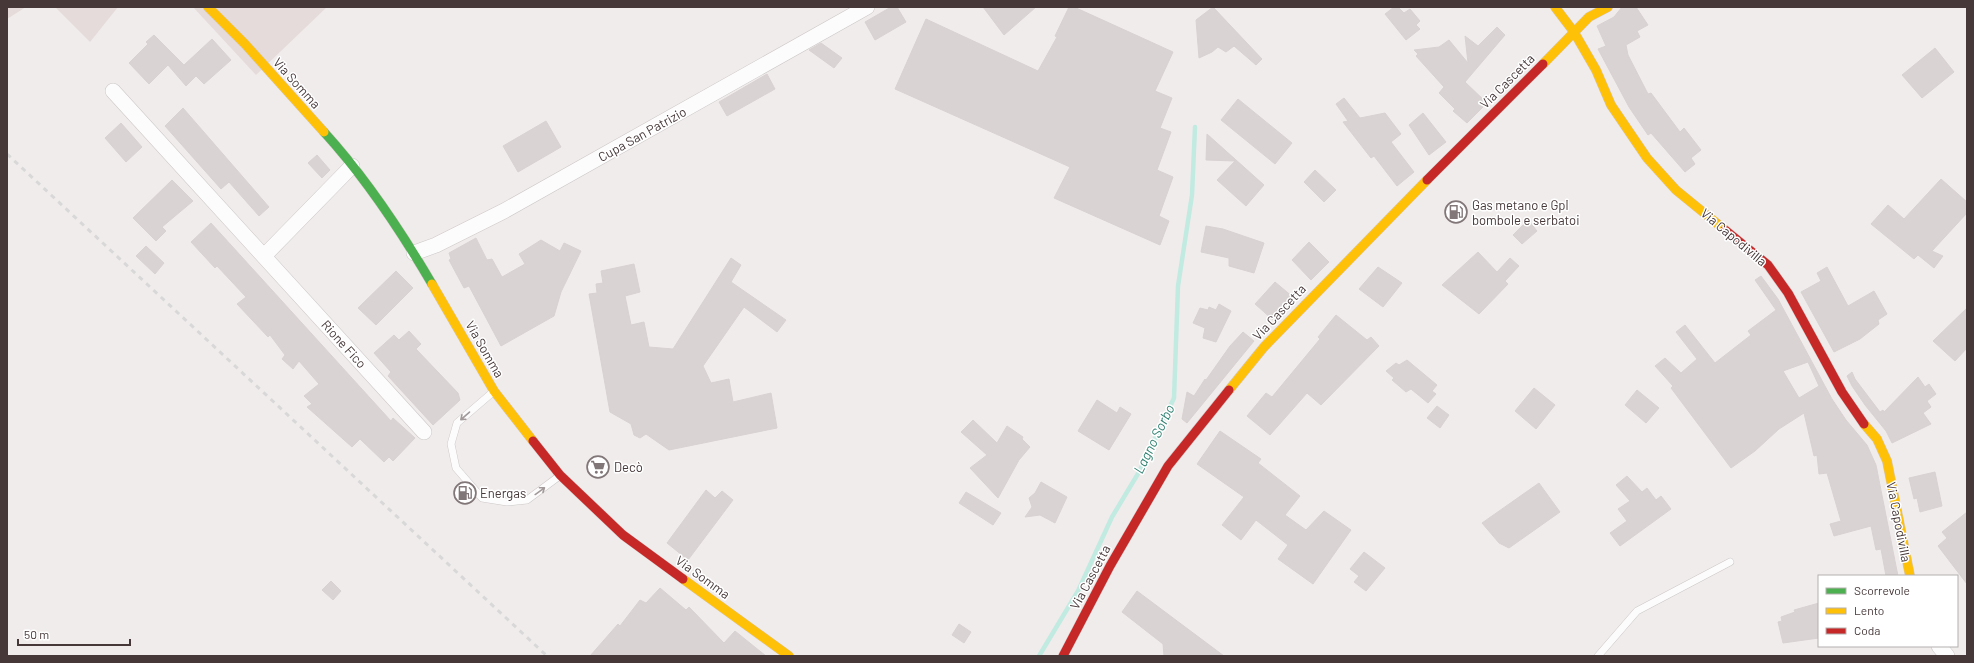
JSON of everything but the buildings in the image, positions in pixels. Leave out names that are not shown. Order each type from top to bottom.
[{"type":"street","name":"Via Somma","points":[[208,7],[250,50],[352,166],[414,252],[494,391],[560,475],[588,504],[623,535],[789,656]]},
{"type":"street","name":"Cupa San Patrizio","points":[[414,252],[436,244],[504,211],[867,7]]},
{"type":"street","name":"Via Capodivilla","points":[[1555,7],[1574,32],[1596,70],[1611,105],[1647,158],[1676,190],[1768,265],[1788,292],[1834,379],[1855,412],[1877,439],[1887,461],[1910,575]]},
{"type":"street","name":"Via Cascetta","points":[[1063,656],[1110,566],[1168,466],[1264,347],[1312,295],[1589,17],[1608,7]]},
{"type":"street","name":"Rione Fico","points":[[113,92],[424,432]]},
{"type":"street","points":[[264,256],[352,166]]},
{"type":"street","points":[[1940,647],[1947,656]]},
{"type":"lane","points":[[494,391],[457,423],[451,444],[456,468],[482,498],[507,502],[527,500],[560,475]]},
{"type":"lane","points":[[1598,656],[1637,611],[1730,562]]},
{"type":"shaded area","points":[[7,7],[26,7],[7,19]]},
{"type":"shaded area","points":[[55,7],[118,7],[90,42]]},
{"type":"shaded area","points":[[193,7],[327,7],[256,75]]},
{"type":"waterway","name":"Lagno Sorbo","points":[[1039,656],[1078,591],[1112,517],[1139,472],[1174,398],[1178,286],[1192,195],[1195,127]]},
{"type":"railway","points":[[7,154],[547,656]]},
{"type":"traffic: fast","points":[[324,132],[354,167],[382,205],[432,284]]},
{"type":"traffic: slow","points":[[208,7],[245,44],[324,132]]},
{"type":"traffic: slow","points":[[1555,7],[1574,32],[1596,70],[1611,105],[1647,158],[1676,190],[1725,230]]},
{"type":"traffic: slow","points":[[1543,64],[1589,17],[1608,7]]},
{"type":"traffic: slow","points":[[1229,390],[1264,347],[1427,180]]},
{"type":"traffic: slow","points":[[432,284],[494,391],[533,441]]},
{"type":"traffic: slow","points":[[1864,424],[1877,439],[1887,461],[1910,575]]},
{"type":"traffic: slow","points":[[683,579],[789,656]]},
{"type":"traffic: jam","points":[[1427,180],[1543,64]]},
{"type":"traffic: jam","points":[[1725,230],[1768,265],[1788,293],[1842,392],[1864,424]]},
{"type":"traffic: jam","points":[[1063,656],[1110,566],[1168,466],[1229,390]]},
{"type":"traffic: jam","points":[[533,441],[560,475],[623,535],[683,579]]},
{"type":"place","name":"Gas metano e Gpl bombole e serbatoi","points":[[1456,212]]},
{"type":"place","name":"Decò","points":[[598,467]]},
{"type":"place","name":"Energas","points":[[465,493]]}]
